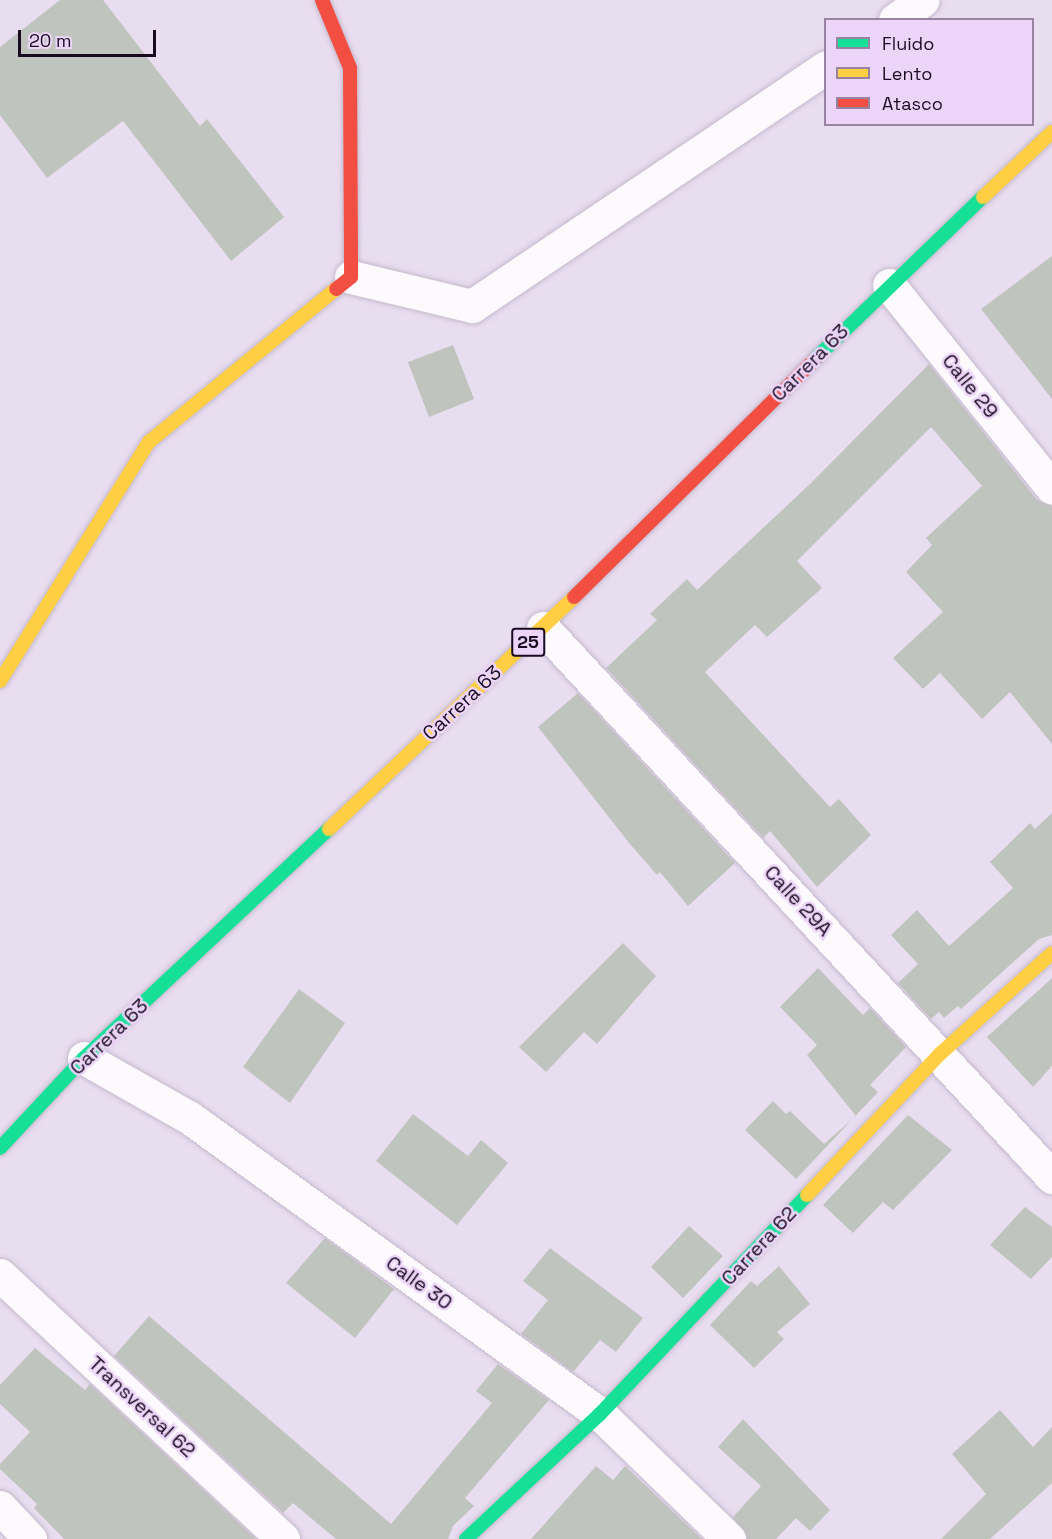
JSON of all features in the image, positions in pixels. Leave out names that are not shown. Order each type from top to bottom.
[{"type":"street","points":[[322,0],[350,68],[351,277]]},
{"type":"street","points":[[898,18],[922,0]]},
{"type":"street","points":[[351,277],[472,306],[824,68]]},
{"type":"street","name":"Carrera 63","points":[[0,1148],[84,1058],[543,628],[889,285],[1052,132]]},
{"type":"street","points":[[0,681],[149,441],[351,277]]},
{"type":"street","name":"Calle 29","points":[[889,285],[1052,488]]},
{"type":"street","name":"Calle 29A","points":[[543,628],[941,1053],[1052,1177]]},
{"type":"street","name":"Carrera 62","points":[[466,1539],[600,1414],[941,1053],[1052,953]]},
{"type":"street","name":"Calle 30","points":[[84,1058],[190,1118],[600,1414],[729,1539]]},
{"type":"street","name":"Transversal 62","points":[[0,1275],[283,1539]]},
{"type":"street","points":[[0,1507],[30,1539]]},
{"type":"building","points":[[60,0],[103,0],[200,126],[207,119],[284,217],[231,261],[123,121],[47,178],[0,115],[0,47]]},
{"type":"building","points":[[1052,256],[1052,399],[981,309]]},
{"type":"building","points":[[453,345],[474,399],[429,417],[408,362]]},
{"type":"building","points":[[929,364],[1037,500],[1052,506],[1052,744],[1010,692],[982,719],[940,673],[923,689],[893,658],[943,612],[906,572],[932,545],[926,538],[982,486],[931,427],[797,561],[822,588],[767,637],[755,625],[705,672],[830,807],[839,799],[871,835],[817,887],[770,831],[763,838],[606,668],[657,620],[650,614],[687,579],[697,590],[811,483]]},
{"type":"building","points":[[578,693],[735,863],[688,906],[660,872],[657,875],[630,844],[538,727]]},
{"type":"building","points":[[1052,813],[1052,935],[1039,939],[961,1009],[958,1006],[944,1018],[939,1012],[931,1019],[898,983],[918,964],[891,935],[917,910],[949,946],[1013,888],[990,862],[1030,823],[1035,829]]},
{"type":"building","points":[[623,943],[656,976],[597,1044],[584,1032],[546,1072],[519,1047]]},
{"type":"building","points":[[818,968],[863,1015],[870,1008],[906,1047],[870,1085],[878,1092],[856,1116],[807,1055],[817,1045],[780,1007]]},
{"type":"building","points":[[1052,978],[1052,1066],[1033,1087],[987,1037]]},
{"type":"building","points":[[299,989],[345,1023],[290,1103],[243,1067]]},
{"type":"building","points":[[773,1101],[786,1114],[790,1111],[824,1144],[852,1119],[796,1179],[745,1130]]},
{"type":"building","points":[[413,1114],[468,1156],[481,1140],[508,1163],[457,1225],[376,1161]]},
{"type":"building","points":[[908,1115],[952,1150],[893,1210],[883,1202],[853,1233],[823,1205]]},
{"type":"building","points":[[1025,1207],[1052,1227],[1052,1257],[1031,1279],[990,1245]]},
{"type":"building","points":[[689,1226],[723,1256],[683,1298],[651,1267]]},
{"type":"building","points":[[325,1238],[394,1289],[355,1338],[286,1283]]},
{"type":"building","points":[[550,1248],[643,1318],[616,1352],[600,1340],[573,1372],[521,1334],[548,1300],[523,1281]]},
{"type":"building","points":[[779,1266],[810,1304],[777,1332],[784,1339],[754,1368],[710,1325],[751,1281],[757,1286]]},
{"type":"building","points":[[149,1316],[391,1524],[492,1403],[476,1391],[498,1364],[549,1400],[465,1498],[474,1506],[453,1526],[448,1539],[336,1539],[293,1503],[283,1513],[114,1356]]},
{"type":"building","points":[[35,1348],[85,1390],[90,1384],[256,1539],[64,1539],[34,1508],[37,1504],[0,1469],[0,1464],[30,1432],[0,1404],[0,1385]]},
{"type":"building","points":[[1000,1410],[1033,1447],[1052,1427],[1052,1483],[990,1539],[941,1539],[986,1494],[952,1454]]},
{"type":"building","points":[[743,1419],[830,1510],[810,1531],[796,1518],[776,1539],[747,1539],[733,1517],[761,1486],[718,1447]]},
{"type":"building","points":[[596,1466],[613,1480],[625,1466],[702,1539],[531,1539]]},
{"type":"traffic: fast","points":[[814,360],[983,197]]},
{"type":"traffic: fast","points":[[0,1148],[84,1058],[329,829]]},
{"type":"traffic: fast","points":[[466,1539],[600,1414],[807,1195]]},
{"type":"traffic: slow","points":[[983,197],[1052,132]]},
{"type":"traffic: slow","points":[[0,681],[149,442],[336,289]]},
{"type":"traffic: slow","points":[[329,829],[574,597]]},
{"type":"traffic: slow","points":[[807,1195],[941,1053],[1052,953]]},
{"type":"traffic: jam","points":[[322,0],[350,68],[351,277],[336,289]]},
{"type":"traffic: jam","points":[[574,597],[814,360]]}]
